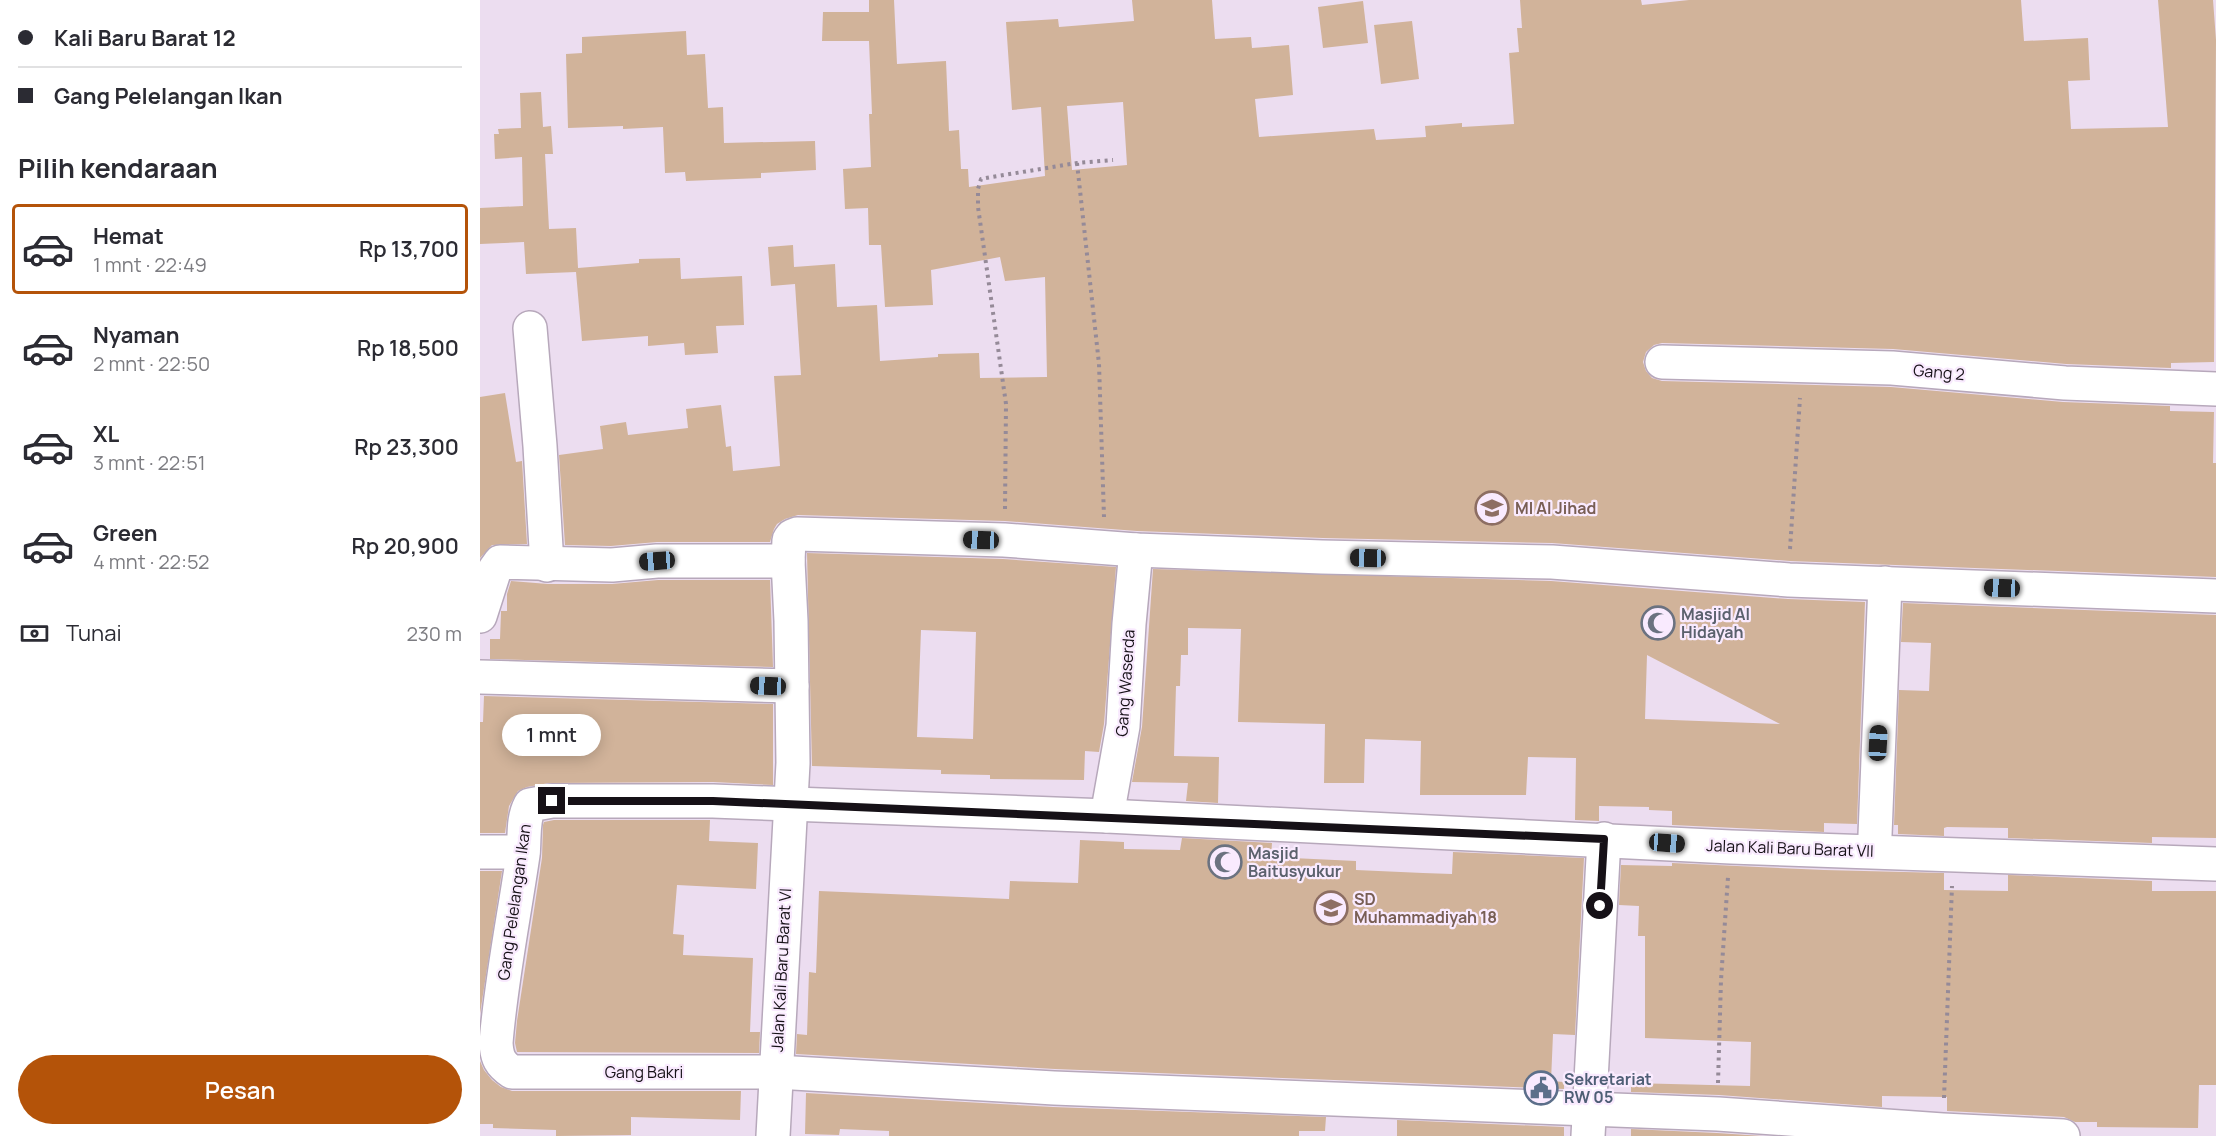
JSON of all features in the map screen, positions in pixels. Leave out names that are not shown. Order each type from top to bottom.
[{"type":"street","points":[[530,328],[547,565]]},
{"type":"street","name":"Gang 2","points":[[1662,362],[1892,368],[2065,383],[2216,389]]},
{"type":"street","name":"Jalan Kali Baru Barat VI","points":[[773,1136],[793,763],[789,540],[797,534],[1004,540]]},
{"type":"street","points":[[1004,540],[1136,550],[1552,562],[1789,580],[2216,596]]},
{"type":"street","name":"Gang Waserda","points":[[1107,816],[1123,726],[1136,550]]},
{"type":"street","points":[[480,616],[495,569],[500,562],[612,565],[657,561],[788,561]]},
{"type":"street","points":[[1875,835],[1886,583]]},
{"type":"street","points":[[480,677],[792,686]]},
{"type":"street","name":"Gang Pelelangan Ikan","points":[[512,1072],[501,1065],[488,1030],[508,944],[523,852],[525,813],[530,805],[538,802],[713,801],[789,804]]},
{"type":"street","name":"Jalan Kali Baru Barat VII","points":[[789,804],[1107,816],[1731,847],[2216,864]]},
{"type":"street","points":[[1589,1122],[1604,839]]},
{"type":"street","points":[[480,852],[523,852]]},
{"type":"street","name":"Gang Bakri","points":[[512,1072],[776,1072],[1589,1122],[1718,1114],[2063,1136]]},
{"type":"path","points":[[1004,540],[1006,404],[978,207],[978,189],[981,179],[1077,163],[1113,160]]},
{"type":"path","points":[[1077,163],[1100,364],[1104,548]]},
{"type":"path","points":[[1789,580],[1802,366]]},
{"type":"path","points":[[1718,1114],[1721,980],[1731,847]]},
{"type":"path","points":[[1943,1130],[1953,855]]},
{"type":"building","points":[[869,0],[894,0],[897,64],[946,61],[949,131],[959,130],[961,169],[968,169],[969,187],[1045,176],[1041,107],[1012,110],[1006,22],[1058,19],[1059,27],[1134,21],[1132,0],[1212,0],[1215,39],[1251,37],[1252,48],[1289,45],[1293,95],[1255,99],[1259,137],[1374,129],[1376,140],[1426,137],[1425,126],[1462,123],[1462,127],[1514,124],[1509,53],[1519,52],[1517,28],[1522,28],[1520,0],[1641,0],[1642,5],[1689,0],[2021,0],[2024,41],[2088,38],[2090,80],[2068,81],[2071,129],[2168,127],[2158,0],[2213,0],[2216,40],[2214,362],[2171,363],[2171,368],[2066,364],[1893,349],[1662,343],[1654,345],[1646,352],[1643,362],[1652,378],[1662,381],[1891,387],[2063,402],[2170,406],[2170,411],[2214,412],[2216,577],[1790,561],[1552,543],[1323,538],[1137,531],[1005,521],[798,515],[777,524],[770,542],[565,545],[559,455],[603,449],[600,426],[626,422],[628,435],[688,428],[686,409],[721,405],[726,447],[731,446],[733,471],[780,466],[774,376],[801,375],[795,284],[771,286],[768,247],[793,245],[794,267],[835,264],[837,307],[877,305],[880,361],[938,357],[938,354],[979,353],[980,378],[1047,377],[1045,277],[1005,281],[1000,257],[931,270],[933,305],[885,307],[881,245],[869,245],[868,208],[845,209],[843,169],[871,167],[869,114],[872,114],[869,41],[822,41],[823,12],[869,12]],"holes":[[[1123,102],[1127,165],[1072,170],[1067,106]]]},
{"type":"building","points":[[1363,1],[1368,43],[1323,48],[1318,7]]},
{"type":"building","points":[[1412,21],[1419,79],[1381,84],[1374,25]]},
{"type":"building","points":[[686,31],[687,55],[705,54],[708,108],[723,107],[724,143],[815,141],[816,170],[761,173],[761,178],[686,181],[685,172],[665,173],[663,127],[568,128],[566,54],[582,53],[582,37]]},
{"type":"building","points":[[541,92],[543,127],[551,126],[553,154],[545,154],[549,229],[576,228],[578,268],[639,263],[639,259],[680,258],[681,279],[742,276],[744,325],[716,326],[718,353],[685,355],[684,343],[648,346],[648,336],[582,341],[576,272],[526,274],[524,242],[480,244],[480,208],[523,206],[522,157],[495,159],[494,134],[499,134],[498,129],[521,128],[520,93]]},
{"type":"building","points":[[505,393],[516,462],[522,461],[527,544],[492,545],[480,558],[480,397]]},
{"type":"building","points":[[807,553],[1003,559],[1116,567],[1104,724],[1099,752],[1085,751],[1084,780],[990,779],[990,775],[941,774],[941,770],[812,766]],"holes":[[[921,630],[976,632],[973,739],[917,737]]]},
{"type":"building","points":[[1153,569],[1551,581],[1788,599],[1865,602],[1857,824],[1824,823],[1824,832],[1672,825],[1672,811],[1649,810],[1649,807],[1599,806],[1599,821],[1575,820],[1576,758],[1528,757],[1526,795],[1420,795],[1421,741],[1365,739],[1364,783],[1324,783],[1325,724],[1238,722],[1241,629],[1188,628],[1188,655],[1181,655],[1180,686],[1176,686],[1174,756],[1219,757],[1218,803],[1186,801],[1188,783],[1132,782],[1142,727]],"holes":[[[1647,655],[1780,724],[1645,719]]]},
{"type":"building","points":[[658,580],[770,580],[773,667],[490,659],[490,639],[500,639],[501,611],[507,611],[507,594],[511,581],[548,584],[612,584]]},
{"type":"building","points":[[1903,603],[2216,615],[2216,838],[2152,837],[2152,843],[2008,838],[2008,828],[1947,827],[1944,828],[1944,836],[1898,834],[1898,825],[1894,825],[1899,690],[1929,691],[1931,643],[1901,642]]},
{"type":"building","points":[[484,696],[773,704],[773,785],[713,782],[549,783],[518,791],[509,806],[505,833],[480,833],[480,722],[483,722]]},
{"type":"building","points":[[554,820],[710,820],[709,841],[758,843],[756,889],[677,885],[673,934],[684,935],[683,955],[753,958],[750,1032],[760,1032],[759,1053],[517,1052],[515,1043],[517,1021],[542,858],[543,825],[544,822]]},
{"type":"building","points":[[1182,838],[1272,843],[1271,857],[1356,861],[1356,870],[1452,874],[1453,852],[1584,858],[1575,1035],[1553,1034],[1551,1081],[1564,1082],[1564,1089],[1055,1069],[796,1054],[797,1034],[807,1035],[809,972],[816,973],[819,891],[1009,899],[1010,881],[1078,883],[1080,840],[1124,842],[1124,849],[1180,850]]},
{"type":"building","points":[[1672,863],[1944,873],[1944,890],[2008,891],[2008,875],[2152,881],[2152,891],[2216,891],[2216,1085],[2199,1085],[2198,1128],[2097,1127],[2097,1122],[2075,1122],[2064,1117],[1947,1111],[1947,1097],[1882,1096],[1882,1107],[1719,1095],[1631,1092],[1631,1083],[1750,1086],[1751,1042],[1645,1038],[1645,936],[1638,936],[1639,906],[1619,905],[1621,865],[1672,866]]},
{"type":"building","points":[[480,871],[502,871],[480,1014]]},
{"type":"building","points":[[480,1061],[492,1080],[512,1091],[741,1091],[740,1120],[631,1117],[631,1135],[556,1136],[556,1130],[493,1128],[493,1124],[480,1124]]},
{"type":"building","points":[[806,1093],[1053,1107],[1326,1117],[1325,1131],[1299,1131],[1299,1136],[889,1136],[889,1131],[840,1129],[839,1135],[805,1134]]},
{"type":"building","points":[[1397,1120],[1564,1127],[1564,1136],[1397,1136]]},
{"type":"building","points":[[1631,1129],[1717,1133],[1763,1136],[1631,1136]]},
{"type":"place","name":"MI Al Jihad","points":[[1492,508]]},
{"type":"place","name":"Masjid Al Hidayah","points":[[1658,623]]},
{"type":"place","name":"Masjid Baitusyukur","points":[[1225,862]]},
{"type":"place","name":"SD Muhammadiyah 18","points":[[1331,908]]},
{"type":"place","name":"Sekretariat RW 05","points":[[1541,1088]]},
{"type":"route","points":[[552,801],[713,801],[1107,816],[1604,839],[1600,906]]}]
